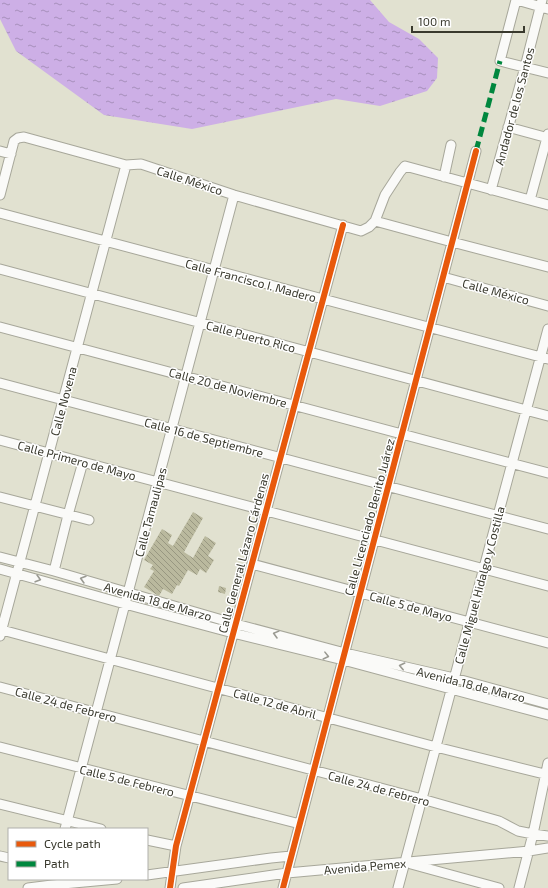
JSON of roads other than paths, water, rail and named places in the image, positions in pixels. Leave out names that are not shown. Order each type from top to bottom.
[{"type":"street","points":[[543,5],[516,0],[500,61],[548,73]]},
{"type":"street","name":"Andador de los Santos","points":[[491,190],[543,5]]},
{"type":"street","points":[[508,127],[548,137],[530,200]]},
{"type":"street","name":"Calle México","points":[[11,154],[14,141],[18,138],[24,137],[126,165],[140,164],[234,195],[361,231],[369,227],[375,220]]},
{"type":"street","points":[[444,177],[452,145]]},
{"type":"street","points":[[0,151],[11,154],[0,195]]},
{"type":"street","name":"Calle Licenciado Benito Juárez","points":[[283,888],[476,151]]},
{"type":"street","name":"Calle Novena","points":[[1,633],[126,165]]},
{"type":"street","points":[[548,205],[404,166],[385,195],[375,220],[548,267]]},
{"type":"street","name":"Calle Tamaulipas","points":[[66,825],[234,195]]},
{"type":"street","name":"Calle Francisco I. Madero","points":[[0,213],[544,358]]},
{"type":"street","name":"Calle General Lázaro Cárdenas","points":[[170,888],[176,846],[343,225]]},
{"type":"street","name":"Calle Puerto Rico","points":[[0,270],[548,416]]},
{"type":"street","name":"Calle México","points":[[443,277],[548,306]]},
{"type":"street","name":"Calle 20 de Noviembre","points":[[0,327],[548,473]]},
{"type":"street","name":"Calle Miguel Hidalgo y Costilla","points":[[398,888],[526,410],[544,358],[548,329]]},
{"type":"street","name":"Calle 16 de Septiembre","points":[[0,383],[548,529]]},
{"type":"street","name":"Calle Primero de Mayo","points":[[0,440],[548,586]]},
{"type":"street","points":[[54,571],[83,462]]},
{"type":"street","points":[[0,497],[88,520]]},
{"type":"street","name":"Avenida 18 de Marzo","points":[[0,557],[129,593],[234,628]]},
{"type":"street","name":"Calle 5 de Mayo","points":[[252,564],[548,643]]},
{"type":"street","name":"Avenida 18 de Marzo","points":[[0,569],[125,604],[234,628],[344,656],[451,689],[548,715]]},
{"type":"street","name":"Calle 12 de Abril","points":[[1,633],[111,659],[328,718],[547,774]]},
{"type":"street","name":"Avenida 18 de Marzo","points":[[344,656],[454,678],[548,704]]},
{"type":"street","name":"Calle 24 de Febrero","points":[[0,687],[422,799],[498,821],[518,830],[548,836]]},
{"type":"street","name":"Calle 5 de Febrero","points":[[0,747],[300,824]]},
{"type":"street","points":[[519,888],[547,774],[548,763]]},
{"type":"street","points":[[0,804],[66,825],[92,828]]},
{"type":"street","points":[[148,840],[176,846]]},
{"type":"street","name":"Avenida Pemex","points":[[183,888],[287,873],[548,848]]},
{"type":"street","points":[[148,874],[291,856]]},
{"type":"street","points":[[406,862],[499,888]]},
{"type":"street","points":[[28,888],[52,884],[104,880]]},
{"type":"water","points":[[0,0],[370,0],[389,22],[419,39],[438,58],[437,78],[427,91],[380,106],[336,99],[192,129],[104,115],[16,51],[0,19]]}]
